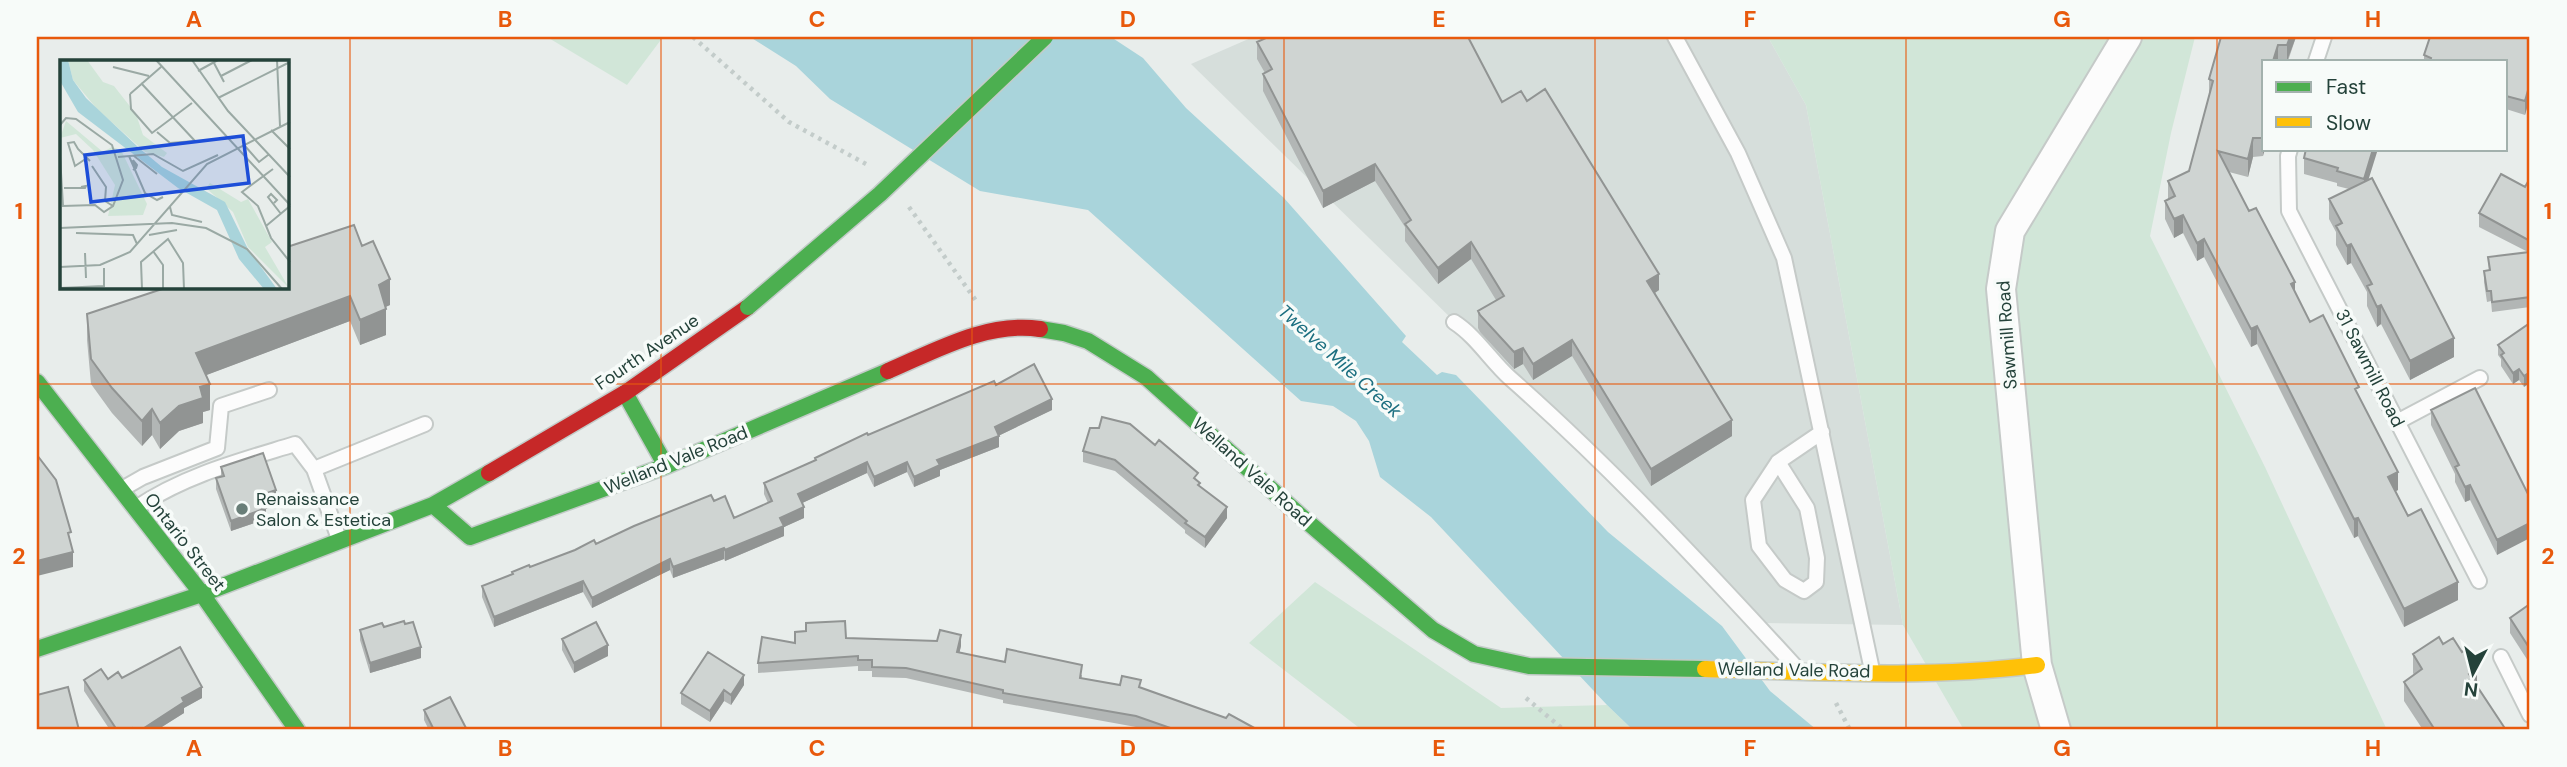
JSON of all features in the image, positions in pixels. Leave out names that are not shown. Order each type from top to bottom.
[{"type":"street","name":"Fourth Avenue","points":[[37,649],[202,594],[433,505],[625,393],[748,307],[880,194],[1045,37]]},
{"type":"street","name":"Sawmill Road","points":[[2037,665],[2001,289],[2010,230],[2127,37]]},
{"type":"street","name":"Welland Vale Road","points":[[433,505],[470,537],[666,466],[968,337],[1003,329],[1033,328],[1064,333],[1088,341],[1146,377],[1433,630],[1474,654],[1529,666],[1783,671],[1930,672],[1997,670],[2037,665]]},
{"type":"street","name":"Ontario Street","points":[[37,382],[202,594],[297,730]]},
{"type":"street","points":[[625,393],[666,466]]},
{"type":"street","points":[[2037,665],[2056,730]]},
{"type":"lane","points":[[1675,37],[1738,153],[1784,258],[1873,671]]},
{"type":"lane","points":[[2316,60],[2324,37]]},
{"type":"lane","name":"31 Sawmill Road","points":[[2290,150],[2289,211],[2479,581]]},
{"type":"lane","points":[[1454,322],[1642,504],[1800,671]]},
{"type":"lane","points":[[2397,422],[2480,379]]},
{"type":"lane","points":[[121,490],[143,477],[217,448],[221,405],[269,390]]},
{"type":"lane","points":[[314,469],[425,424]]},
{"type":"lane","points":[[1778,462],[1807,508],[1817,558],[1816,582],[1804,591],[1784,580],[1759,546],[1752,500],[1778,462],[1822,432]]},
{"type":"lane","points":[[135,508],[191,477],[295,444],[314,469],[340,541]]},
{"type":"lane","points":[[2501,657],[2530,715]]},
{"type":"shaded area","points":[[1253,37],[1768,37],[1806,105],[1903,625],[1763,623],[1191,64]]},
{"type":"green space","points":[[547,37],[663,37],[627,85]]},
{"type":"green space","points":[[1768,37],[2195,37],[2171,133],[2150,236],[2265,467],[2387,730],[1964,730],[1903,625],[1806,105]]},
{"type":"green space","points":[[1315,582],[1501,708],[1607,705],[1633,730],[1362,730],[1249,643]]},
{"type":"water","name":"Twelve Mile Creek","points":[[750,37],[1111,37],[1143,58],[1186,108],[1284,198],[1406,336],[1402,342],[1437,375],[1442,372],[1456,375],[1608,532],[1722,626],[1770,691],[1817,730],[1633,730],[1431,517],[1380,477],[1369,441],[1356,421],[1333,406],[1301,401],[1088,210],[980,191],[830,99],[796,66]]},
{"type":"building","points":[[1268,37],[1468,37],[1502,102],[1521,91],[1527,101],[1545,89],[1659,274],[1647,281],[1732,420],[1651,469],[1572,340],[1533,364],[1523,348],[1514,352],[1480,315],[1478,311],[1504,296],[1471,242],[1438,268],[1405,224],[1411,220],[1375,164],[1323,191],[1263,74],[1272,69],[1257,42]]},
{"type":"building","points":[[2221,37],[2290,37],[2287,45],[2278,45],[2273,60],[2262,60],[2262,138],[2253,138],[2248,159],[2218,151],[2249,211],[2256,208],[2295,282],[2291,284],[2310,322],[2323,315],[2359,387],[2355,389],[2398,472],[2388,477],[2408,516],[2421,509],[2458,582],[2404,609],[2358,518],[2354,519],[2257,326],[2251,329],[2204,239],[2197,243],[2183,215],[2174,219],[2165,201],[2175,196],[2168,181],[2189,171],[2213,81],[2209,79]]},
{"type":"building","points":[[2430,37],[2530,37],[2530,83],[2525,101],[2508,97],[2508,60],[2430,60],[2424,55]]},
{"type":"building","points":[[2306,150],[2373,150],[2364,179],[2304,158]]},
{"type":"building","points":[[2501,174],[2525,187],[2530,178],[2530,241],[2479,213]]},
{"type":"building","points":[[2372,178],[2454,338],[2410,361],[2381,305],[2377,307],[2367,286],[2372,284],[2351,244],[2347,246],[2336,226],[2342,223],[2329,199]]},
{"type":"building","points":[[354,225],[362,246],[373,241],[390,279],[379,285],[386,309],[360,320],[350,296],[196,353],[210,384],[200,387],[203,398],[179,406],[160,423],[152,409],[142,421],[112,388],[91,359],[87,314],[162,289],[289,289],[289,246]]},
{"type":"building","points":[[2530,252],[2530,297],[2492,302],[2484,271],[2490,270],[2488,257]]},
{"type":"building","points":[[2530,323],[2530,372],[2524,376],[2519,369],[2513,373],[2498,345]]},
{"type":"building","points":[[1034,364],[1052,399],[995,427],[999,436],[937,460],[940,465],[914,477],[907,462],[874,477],[867,462],[798,494],[804,507],[780,518],[784,526],[673,567],[670,559],[592,598],[583,581],[494,617],[482,586],[594,540],[596,544],[711,495],[714,501],[725,496],[734,518],[772,501],[764,483],[867,433],[868,435],[994,381],[996,385]]},
{"type":"building","points":[[2475,388],[2530,498],[2530,523],[2497,540],[2470,485],[2465,487],[2455,467],[2459,465],[2431,410]]},
{"type":"building","points":[[1102,417],[1130,424],[1155,445],[1159,440],[1198,473],[1194,478],[1200,483],[1198,485],[1227,507],[1205,537],[1185,523],[1187,521],[1115,460],[1083,451],[1090,428],[1099,428]]},
{"type":"building","points":[[263,453],[276,490],[261,495],[266,508],[231,521],[216,478],[224,476],[221,467]]},
{"type":"building","points":[[37,455],[56,480],[71,532],[68,533],[73,552],[37,561]]},
{"type":"building","points":[[2530,604],[2530,649],[2510,618]]},
{"type":"building","points":[[404,621],[405,624],[413,622],[421,647],[370,663],[360,630],[382,623],[384,627]]},
{"type":"building","points":[[845,621],[846,638],[937,641],[940,630],[961,635],[957,652],[1005,662],[1007,649],[1082,665],[1080,678],[1120,685],[1122,676],[1141,680],[1139,687],[1226,718],[1229,714],[1258,730],[1176,730],[1136,716],[1003,693],[1003,690],[906,668],[872,667],[872,660],[858,660],[858,656],[758,663],[762,637],[795,643],[795,632],[806,631],[806,623]]},
{"type":"building","points":[[596,622],[608,645],[574,663],[562,639]]},
{"type":"building","points":[[2439,637],[2443,644],[2453,638],[2462,652],[2465,650],[2477,669],[2469,674],[2506,730],[2435,730],[2404,682],[2422,669],[2413,654]]},
{"type":"building","points":[[180,647],[202,687],[182,698],[184,702],[141,730],[117,730],[84,680],[101,669],[108,679],[118,672],[122,678]]},
{"type":"building","points":[[708,652],[744,675],[731,695],[724,690],[710,711],[681,693]]},
{"type":"building","points":[[68,687],[79,730],[37,730],[37,695]]},
{"type":"building","points":[[450,697],[467,730],[434,730],[424,710]]},
{"type":"traffic: fast","points":[[748,307],[880,194],[1045,37]]},
{"type":"traffic: fast","points":[[1040,329],[1088,341],[1146,377],[1433,630],[1474,654],[1529,666],[1705,669]]},
{"type":"traffic: fast","points":[[433,505],[470,537],[666,466],[888,371]]},
{"type":"traffic: fast","points":[[37,382],[202,594],[297,730]]},
{"type":"traffic: fast","points":[[625,393],[666,466]]},
{"type":"traffic: fast","points":[[37,649],[202,594],[433,505],[489,473]]},
{"type":"traffic: slow","points":[[1705,669],[1913,673],[2037,665]]},
{"type":"traffic: jam","points":[[489,473],[625,393],[748,307]]},
{"type":"traffic: jam","points":[[888,371],[981,334],[1001,329],[1040,329]]},
{"type":"place","name":"Renaissance Salon & Estetica","points":[[242,509]]}]
